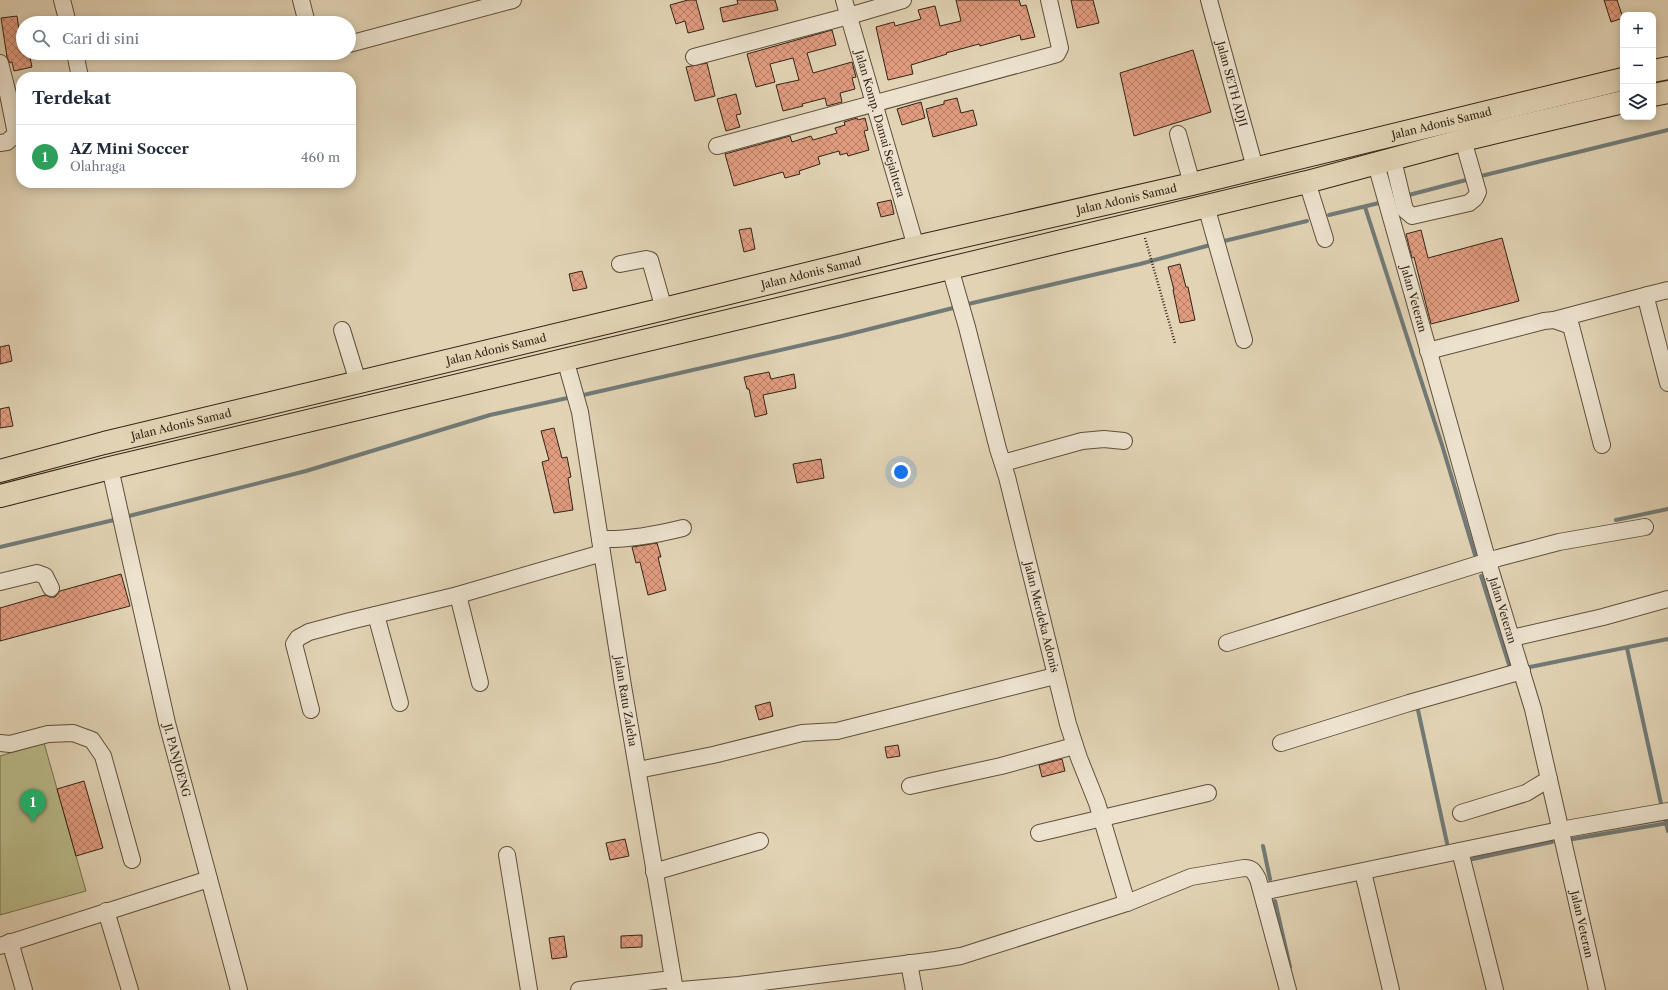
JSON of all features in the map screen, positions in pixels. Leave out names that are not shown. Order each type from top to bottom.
[{"type":"highway","points":[[1656,70],[1668,68]]},
{"type":"highway","name":"Jalan Adonis Samad","points":[[0,471],[104,443],[916,247],[1192,184],[1620,80]]},
{"type":"highway","points":[[1656,94],[1668,92]]},
{"type":"highway","points":[[0,496],[110,468],[1307,182],[1463,140],[1620,103]]},
{"type":"highway","points":[[1455,120],[1463,140]]},
{"type":"highway","points":[[1052,217],[1058,242]]},
{"type":"highway","points":[[104,443],[110,468]]},
{"type":"street","points":[[62,0],[66,16]]},
{"type":"street","points":[[301,0],[305,16]]},
{"type":"street","points":[[356,42],[513,0]]},
{"type":"street","name":"Jalan Komp. Damai Sejahtera","points":[[844,0],[916,247]]},
{"type":"street","points":[[694,57],[849,16],[903,0]]},
{"type":"street","points":[[717,146],[1057,54],[1060,48],[1049,0]]},
{"type":"street","name":"Jalan SETH ADJI","points":[[1209,0],[1255,168]]},
{"type":"street","points":[[76,60],[79,72]]},
{"type":"street","points":[[0,63],[16,134],[7,142],[0,143]]},
{"type":"street","points":[[1178,134],[1192,184]]},
{"type":"street","points":[[1385,162],[1398,186],[1405,210],[1412,216],[1469,203],[1475,198],[1478,192],[1463,140]]},
{"type":"street","name":"Jalan Veteran","points":[[1385,162],[1384,194],[1488,562],[1534,709],[1597,990]]},
{"type":"street","points":[[1307,182],[1325,239]]},
{"type":"street","points":[[1206,206],[1244,340]]},
{"type":"street","points":[[620,264],[646,259],[650,260],[664,309]]},
{"type":"street","name":"Jalan Merdeka Adonis","points":[[950,268],[1003,463],[1029,564],[1055,676],[1074,746],[1097,803],[1128,904]]},
{"type":"street","points":[[1428,351],[1668,290]]},
{"type":"street","points":[[1648,295],[1648,309],[1668,383]]},
{"type":"street","points":[[1554,320],[1571,326],[1602,445]]},
{"type":"street","points":[[342,330],[358,382]]},
{"type":"street","name":"Jalan Ratu Zaleha","points":[[565,359],[580,412],[622,686],[638,770],[654,872],[676,986]]},
{"type":"street","points":[[1003,463],[1082,441],[1104,439],[1124,440]]},
{"type":"street","name":"Jl. PANJOENG","points":[[110,468],[125,529],[167,723],[238,990]]},
{"type":"street","points":[[1227,643],[1488,562],[1559,542],[1645,527]]},
{"type":"street","points":[[311,710],[294,644],[298,638],[309,632],[458,595],[618,540],[683,528]]},
{"type":"street","points":[[0,582],[37,573],[44,576],[51,588]]},
{"type":"street","points":[[458,595],[480,683]]},
{"type":"street","points":[[1512,638],[1602,617],[1668,599]]},
{"type":"street","points":[[376,615],[400,703]]},
{"type":"street","points":[[1281,743],[1409,703],[1522,671]]},
{"type":"street","points":[[638,770],[713,755],[802,732],[837,730],[1055,676]]},
{"type":"street","points":[[0,743],[10,744],[48,734],[73,733],[92,740],[103,756],[132,860]]},
{"type":"street","points":[[910,786],[1001,766],[1074,746]]},
{"type":"street","points":[[1461,813],[1526,793],[1549,779]]},
{"type":"street","points":[[1039,833],[1101,817],[1208,793]]},
{"type":"street","points":[[1262,892],[1560,830],[1668,811]]},
{"type":"street","points":[[654,872],[760,841]]},
{"type":"street","points":[[1460,852],[1495,990]]},
{"type":"street","points":[[507,855],[529,990]]},
{"type":"street","points":[[579,990],[739,985],[936,960],[967,954],[1128,904],[1191,877],[1244,868],[1250,868],[1254,871],[1262,892],[1288,990]]},
{"type":"street","points":[[1363,872],[1391,990]]},
{"type":"street","points":[[24,990],[5,944],[209,879]]},
{"type":"street","points":[[106,911],[130,990]]},
{"type":"street","points":[[909,963],[914,990]]},
{"type":"path","points":[[1146,241],[1175,343]]},
{"type":"green space","points":[[44,743],[86,891],[0,915],[0,756]]},
{"type":"building","points":[[688,0],[696,0],[704,29],[688,33],[685,21],[676,24],[670,5]]},
{"type":"building","points":[[737,0],[775,0],[778,10],[723,22],[720,8],[738,4]]},
{"type":"building","points":[[956,0],[1019,0],[1021,6],[1026,5],[1035,37],[1021,40],[1020,35],[980,46],[979,44],[946,53],[947,54],[911,65],[913,74],[888,80],[876,27],[894,22],[895,26],[921,19],[918,10],[935,6],[940,26],[961,21]]},
{"type":"building","points":[[1071,0],[1093,0],[1099,23],[1077,28]]},
{"type":"building","points":[[1604,0],[1617,0],[1621,12],[1620,19],[1611,22]]},
{"type":"building","points":[[16,16],[16,60],[30,60],[32,67],[14,71],[12,62],[10,63],[7,57],[1,18]]},
{"type":"building","points":[[832,30],[836,45],[807,53],[813,73],[852,62],[856,77],[852,78],[855,89],[840,93],[842,102],[827,106],[825,98],[783,111],[776,85],[799,80],[793,58],[770,64],[775,82],[756,87],[747,54]]},
{"type":"building","points":[[1193,50],[1211,112],[1134,136],[1120,73]]},
{"type":"building","points":[[707,63],[715,96],[695,101],[686,67]]},
{"type":"building","points":[[736,94],[741,114],[736,115],[740,127],[726,131],[717,99]]},
{"type":"building","points":[[957,98],[961,113],[973,110],[977,125],[933,137],[926,109],[944,104],[944,101]]},
{"type":"building","points":[[921,102],[925,118],[902,125],[897,109]]},
{"type":"building","points":[[857,118],[858,120],[865,118],[868,130],[864,131],[869,150],[848,156],[847,153],[840,155],[839,151],[818,157],[820,164],[799,171],[800,174],[785,178],[783,172],[734,186],[725,154],[790,136],[792,142],[811,136],[813,140],[837,133],[835,128],[845,125],[844,122]]},
{"type":"building","points":[[891,200],[894,214],[881,217],[877,203]]},
{"type":"building","points":[[751,228],[755,249],[744,252],[739,230]]},
{"type":"building","points":[[1421,230],[1428,258],[1502,238],[1519,301],[1431,324],[1414,257],[1412,258],[1406,234]]},
{"type":"building","points":[[1180,264],[1186,287],[1188,287],[1195,320],[1180,323],[1168,267]]},
{"type":"building","points":[[582,271],[587,288],[573,291],[569,274]]},
{"type":"building","points":[[9,345],[12,361],[0,364],[0,347]]},
{"type":"building","points":[[769,372],[771,379],[794,374],[796,388],[763,395],[767,414],[755,417],[749,389],[747,389],[744,377]]},
{"type":"building","points":[[9,407],[13,426],[0,428],[0,409]]},
{"type":"building","points":[[554,428],[562,458],[567,457],[571,477],[568,478],[573,510],[554,513],[542,462],[549,460],[541,431]]},
{"type":"building","points":[[821,459],[824,478],[797,483],[793,464]]},
{"type":"building","points":[[657,543],[661,557],[658,557],[666,590],[648,595],[640,562],[636,563],[632,547]]},
{"type":"building","points":[[121,574],[130,606],[0,641],[0,608],[45,595],[55,597],[60,591]]},
{"type":"building","points":[[770,702],[773,716],[759,720],[755,706]]},
{"type":"building","points":[[898,745],[900,756],[887,758],[885,747]]},
{"type":"building","points":[[1062,759],[1065,771],[1042,777],[1039,765]]},
{"type":"building","points":[[84,781],[103,848],[76,856],[57,789]]},
{"type":"building","points":[[625,839],[629,856],[610,860],[606,843]]},
{"type":"building","points":[[642,935],[642,947],[621,948],[621,936]]},
{"type":"building","points":[[564,936],[567,957],[552,959],[549,938]]},
{"type":"waterway","points":[[1477,177],[1668,130]]},
{"type":"waterway","points":[[1405,196],[1470,179]]},
{"type":"waterway","points":[[1329,215],[1383,202]]},
{"type":"waterway","points":[[1365,207],[1442,445],[1475,555]]},
{"type":"waterway","points":[[1220,242],[1307,221]]},
{"type":"waterway","points":[[964,305],[1140,264],[1214,244]]},
{"type":"waterway","points":[[579,396],[842,336],[957,307]]},
{"type":"waterway","points":[[125,517],[306,471],[490,415],[572,397]]},
{"type":"waterway","points":[[1616,520],[1668,509]]},
{"type":"waterway","points":[[0,547],[118,519]]},
{"type":"waterway","points":[[1481,576],[1511,671]]},
{"type":"waterway","points":[[1525,668],[1668,639]]},
{"type":"waterway","points":[[1627,648],[1662,808]]},
{"type":"waterway","points":[[1418,710],[1447,843]]},
{"type":"waterway","points":[[1664,814],[1668,831]]},
{"type":"waterway","points":[[1573,839],[1668,823]]},
{"type":"waterway","points":[[1473,859],[1552,842]]},
{"type":"waterway","points":[[1263,846],[1270,879]]},
{"type":"waterway","points":[[1275,901],[1290,967]]},
{"type":"place","name":"AZ Mini Soccer","points":[[33,822]]}]
